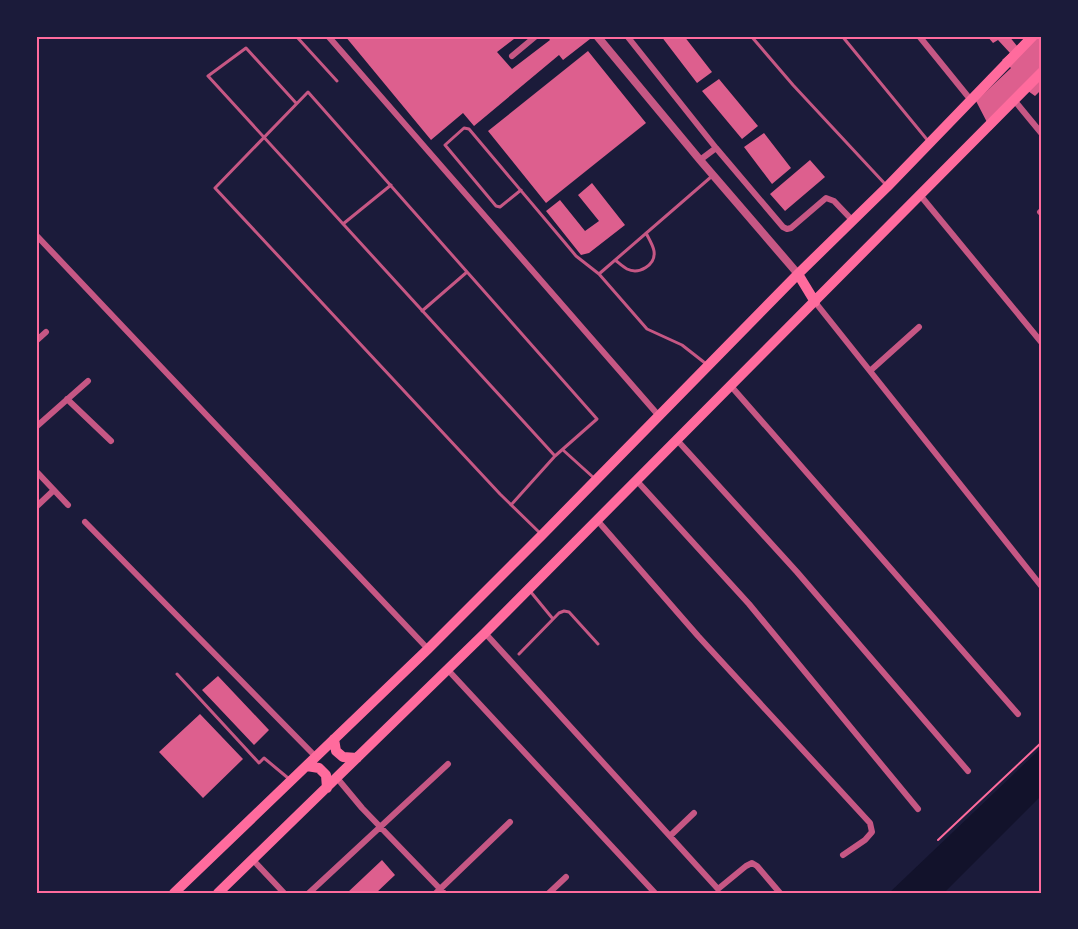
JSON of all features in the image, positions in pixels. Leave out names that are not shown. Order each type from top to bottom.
[{"type":"main road","points":[[174,893],[428,649],[798,274],[887,187],[1033,36]]},
{"type":"main road","points":[[218,893],[448,670],[637,482],[730,385],[1042,72]]},
{"type":"main road","points":[[798,274],[815,302]]},
{"type":"main road","points":[[334,739],[336,751],[344,757],[357,758]]},
{"type":"main road","points":[[307,766],[319,768],[326,775],[327,788]]},
{"type":"street","points":[[328,36],[659,416]]},
{"type":"street","points":[[512,56],[536,36]]},
{"type":"street","points":[[597,36],[712,175],[798,274]]},
{"type":"street","points":[[627,36],[716,148],[783,227],[791,228],[826,198],[834,201],[853,221]]},
{"type":"street","points":[[919,36],[970,99]]},
{"type":"street","points":[[1014,99],[1042,134]]},
{"type":"street","points":[[700,160],[716,148]]},
{"type":"street","points":[[920,195],[1042,343]]},
{"type":"street","points":[[36,235],[428,649]]},
{"type":"street","points":[[815,302],[1042,587]]},
{"type":"street","points":[[870,371],[919,327]]},
{"type":"street","points":[[36,341],[46,332]]},
{"type":"street","points":[[36,427],[88,381]]},
{"type":"street","points":[[730,385],[1018,714]]},
{"type":"street","points":[[67,399],[111,441]]},
{"type":"street","points":[[677,440],[797,572],[968,771]]},
{"type":"street","points":[[36,471],[68,504]]},
{"type":"street","points":[[637,482],[749,604],[918,809]]},
{"type":"street","points":[[36,507],[54,490]]},
{"type":"street","points":[[597,520],[698,636],[870,823],[872,831],[865,840],[843,855]]},
{"type":"street","points":[[85,522],[316,757]]},
{"type":"street","points":[[485,633],[720,891],[752,863],[780,893]]},
{"type":"street","points":[[448,670],[655,893]]},
{"type":"street","points":[[309,893],[448,764]]},
{"type":"street","points":[[337,778],[440,891],[510,822]]},
{"type":"street","points":[[670,836],[694,813]]},
{"type":"street","points":[[253,860],[284,893]]},
{"type":"street","points":[[549,893],[567,877]]},
{"type":"lane","points":[[296,36],[337,81]]},
{"type":"lane","points":[[751,36],[793,86],[887,187]]},
{"type":"lane","points":[[842,36],[930,143]]},
{"type":"lane","points":[[297,104],[246,48],[208,76],[555,456]]},
{"type":"lane","points":[[511,505],[555,456],[597,419],[308,92],[215,188],[511,505],[542,535]]},
{"type":"lane","points":[[521,190],[500,207],[496,206],[446,145],[464,128],[469,129],[521,190],[576,256],[599,274],[647,329],[682,345],[708,367]]},
{"type":"lane","points":[[599,274],[712,175]]},
{"type":"lane","points":[[343,224],[391,185]]},
{"type":"lane","points":[[615,260],[632,270],[642,270],[648,266],[652,262],[654,250],[646,233]]},
{"type":"lane","points":[[422,311],[467,272]]},
{"type":"lane","points":[[563,450],[595,479]]},
{"type":"lane","points":[[528,590],[553,619]]},
{"type":"lane","points":[[519,654],[553,619],[564,611],[569,612],[598,644]]},
{"type":"lane","points":[[177,674],[259,763],[264,758],[291,781]]},
{"type":"path","points":[[938,840],[1042,742]]},
{"type":"shaded area","points":[[1042,747],[1042,795],[944,893],[889,893]]},
{"type":"building","points":[[345,36],[518,36],[497,52],[512,69],[550,40],[547,36],[588,36],[590,39],[563,60],[559,55],[474,126],[463,113],[431,140]]},
{"type":"building","points":[[661,36],[684,36],[712,72],[697,83]]},
{"type":"building","points":[[987,36],[1009,36],[1017,46],[1027,36],[1042,36],[1042,89],[1035,96],[1028,91],[991,130],[976,101],[1011,68],[1002,60],[1010,53],[998,40],[993,43]]},
{"type":"building","points":[[588,51],[646,123],[546,203],[488,131]]},
{"type":"building","points":[[719,79],[758,126],[742,139],[702,91]]},
{"type":"building","points":[[764,133],[791,168],[772,184],[744,147]]},
{"type":"building","points":[[810,160],[825,177],[785,211],[770,194]]},
{"type":"building","points":[[592,183],[625,225],[589,253],[581,255],[546,211],[560,200],[585,231],[599,221],[578,195]]},
{"type":"building","points":[[218,676],[269,730],[254,745],[202,690]]},
{"type":"building","points":[[200,714],[243,759],[203,798],[159,752]]},
{"type":"building","points":[[382,860],[395,875],[376,893],[347,893]]}]
